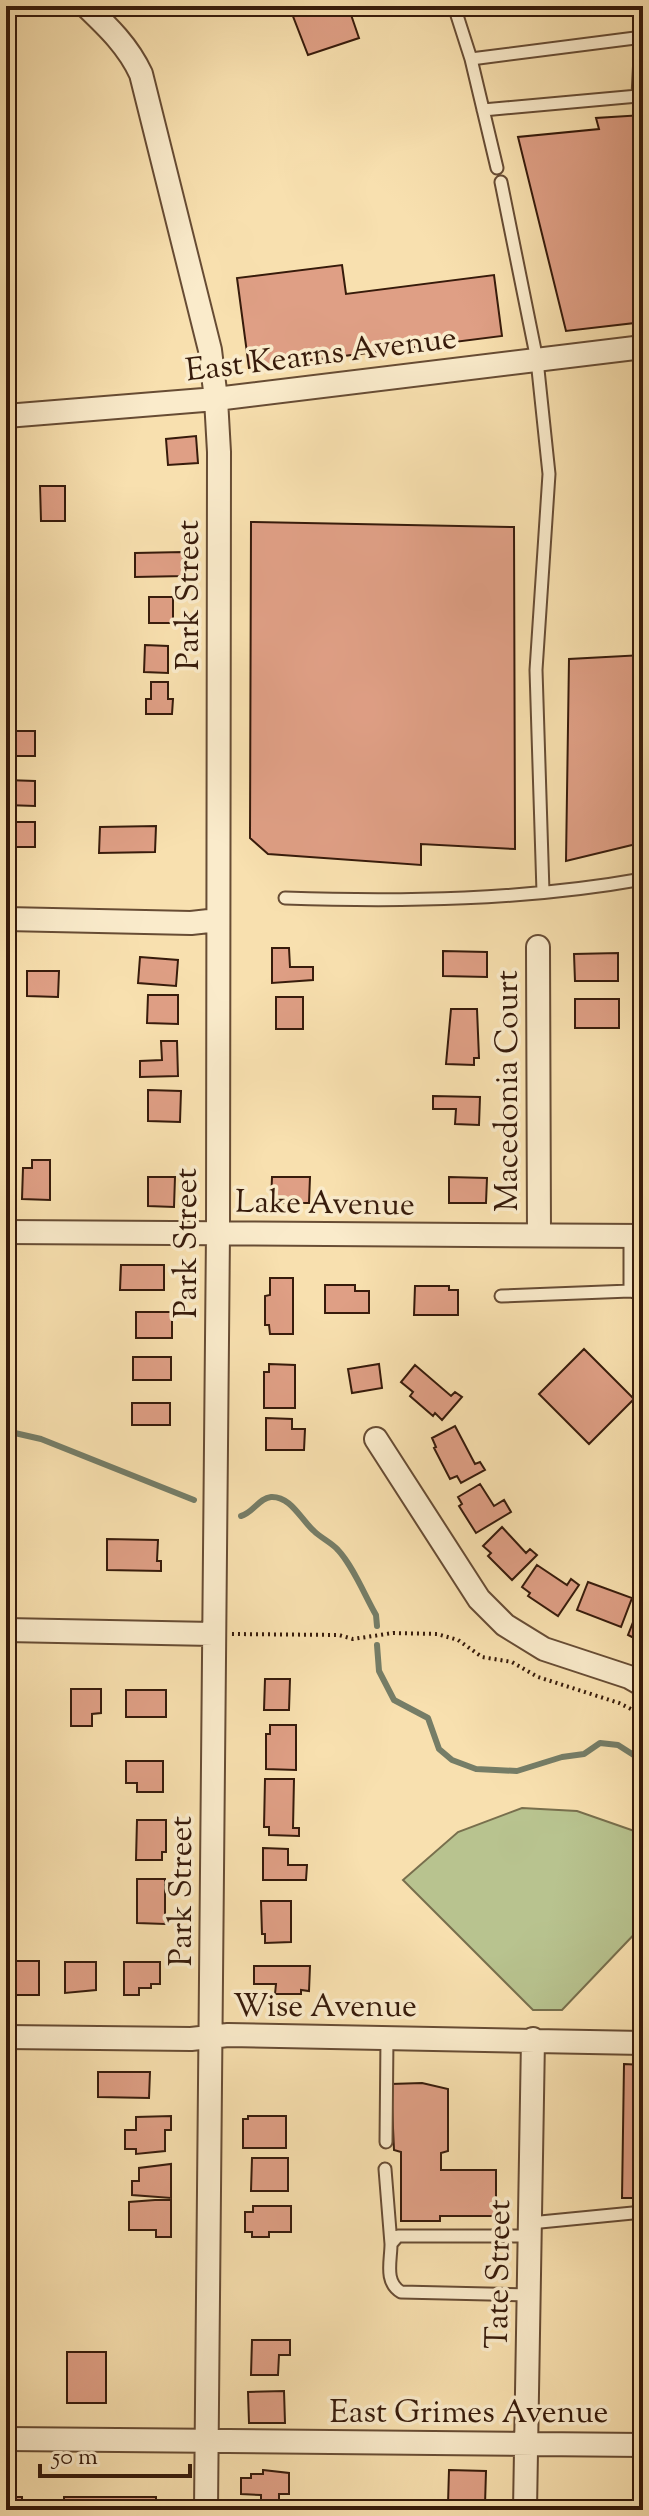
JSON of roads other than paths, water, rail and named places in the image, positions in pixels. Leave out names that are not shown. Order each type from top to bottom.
[{"type":"street","name":"Park Street","points":[[86,6],[116,34],[134,58],[141,74],[210,350],[219,452],[218,1233],[206,2510]]},
{"type":"street","name":"East Kearns Avenue","points":[[6,416],[216,399],[643,347]]},
{"type":"street","points":[[6,919],[191,923],[218,920]]},
{"type":"street","name":"Macedonia Court","points":[[538,947],[539,1234]]},
{"type":"street","name":"Lake Avenue","points":[[6,1232],[636,1236]]},
{"type":"street","points":[[376,1439],[479,1599],[505,1625],[544,1649],[629,1677],[643,1685]]},
{"type":"street","points":[[6,1630],[213,1634]]},
{"type":"street","name":"Wise Avenue","points":[[6,2037],[191,2039],[228,2035],[643,2043]]},
{"type":"street","name":"Tate Street","points":[[525,2510],[533,2039]]},
{"type":"street","name":"East Grimes Avenue","points":[[6,2439],[643,2445]]},
{"type":"lane","points":[[454,6],[471,59],[497,168]]},
{"type":"lane","points":[[471,59],[642,37],[638,96],[483,110]]},
{"type":"lane","points":[[501,182],[537,360],[549,474],[536,670],[543,892]]},
{"type":"lane","points":[[285,898],[472,896],[599,887],[643,879]]},
{"type":"lane","points":[[630,1291],[636,1236]]},
{"type":"lane","points":[[501,1296],[630,1291],[643,1294]]},
{"type":"lane","points":[[386,2142],[387,2037]]},
{"type":"lane","points":[[385,2169],[391,2244],[390,2280],[394,2288],[401,2292],[529,2295]]},
{"type":"lane","points":[[391,2244],[398,2236],[530,2230],[643,2212]]},
{"type":"waterway","points":[[6,1431],[41,1439],[194,1500]]},
{"type":"waterway","points":[[241,1516],[271,1497],[290,1504],[314,1531],[336,1547],[376,1615],[377,1626]]},
{"type":"waterway","points":[[377,1645],[379,1671],[394,1700],[428,1718],[439,1749],[452,1760],[476,1769],[517,1771],[562,1757],[584,1754],[600,1743],[618,1745],[643,1761]]}]
